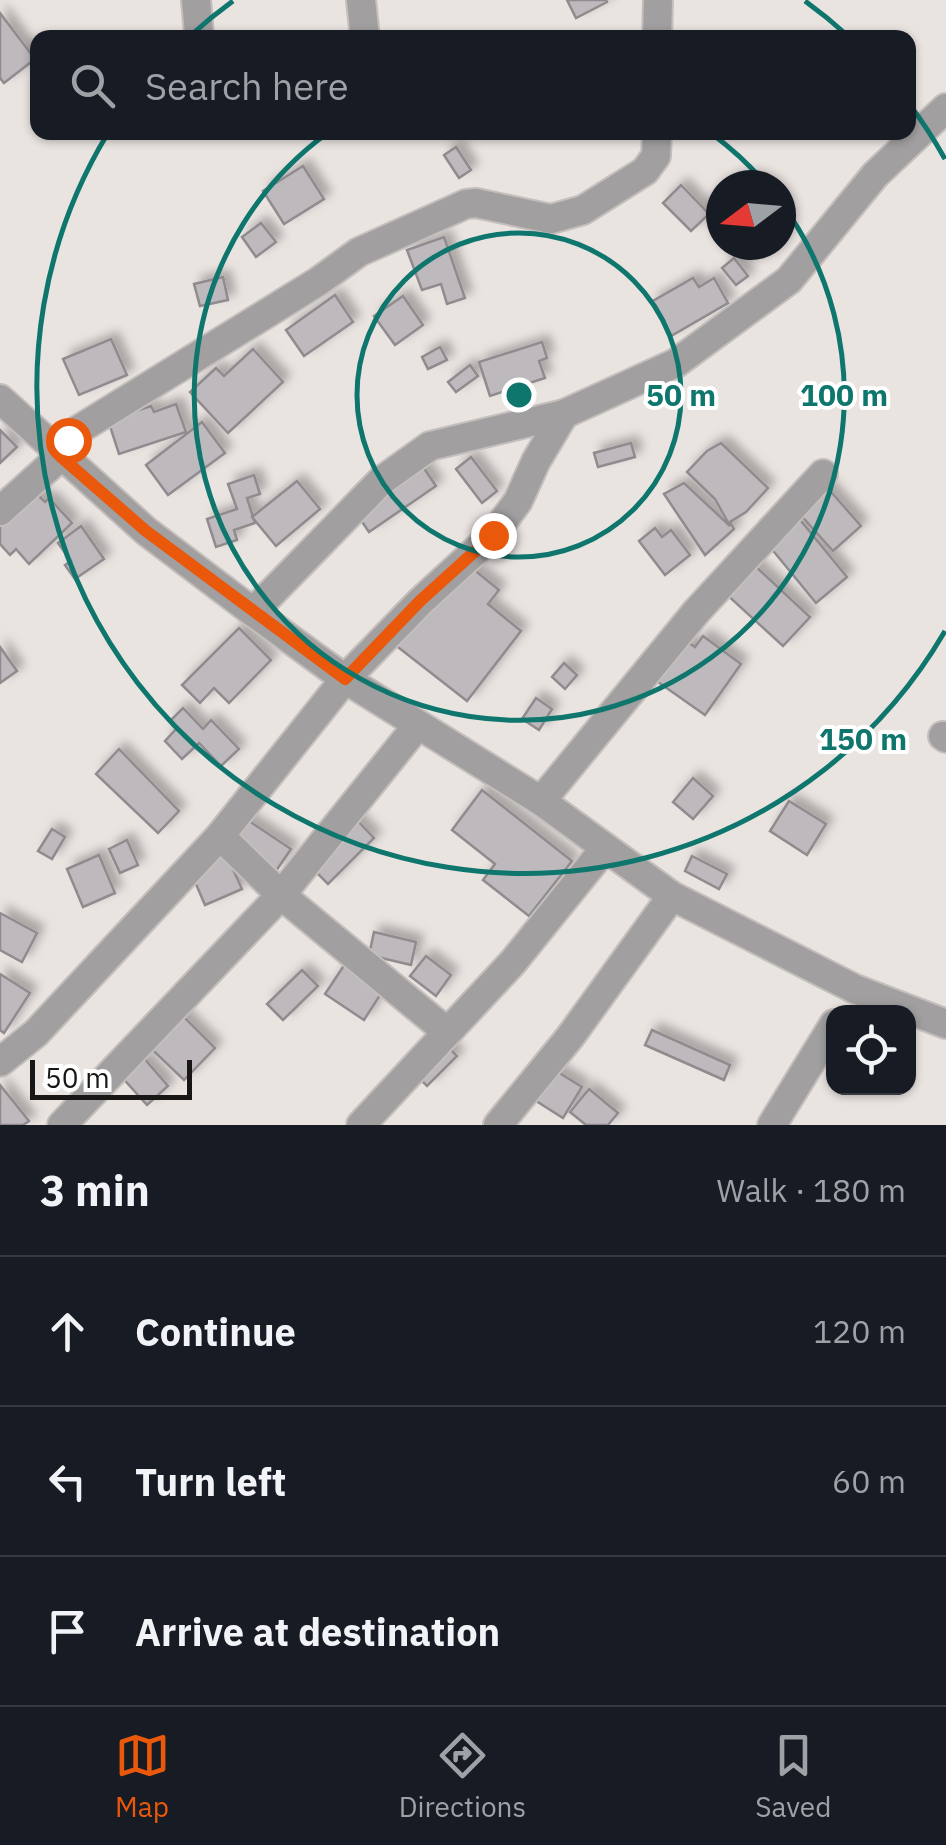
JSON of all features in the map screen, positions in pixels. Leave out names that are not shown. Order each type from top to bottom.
[{"type":"street","points":[[196,0],[200,30]]},
{"type":"street","points":[[361,0],[363,30]]},
{"type":"street","points":[[657,30],[658,0]]},
{"type":"street","points":[[916,136],[946,108]]},
{"type":"street","points":[[0,512],[60,456],[68,440],[101,414],[359,252],[466,204],[552,219],[583,210],[645,171],[656,156],[657,140]]},
{"type":"street","points":[[253,612],[381,481],[430,446],[564,414],[676,362],[789,280],[875,175],[912,140]]},
{"type":"street","points":[[0,399],[146,531],[253,612],[345,679],[541,802],[672,896],[848,1001],[946,1024]]},
{"type":"street","points":[[0,1062],[36,1033],[220,836],[345,679],[420,601],[493,535],[518,501],[564,414]]},
{"type":"street","points":[[541,802],[697,610],[823,474]]},
{"type":"street","points":[[62,1125],[281,895],[417,726]]},
{"type":"street","points":[[220,836],[281,895],[446,1031]]},
{"type":"street","points":[[361,1125],[512,962],[606,848]]},
{"type":"street","points":[[498,1125],[570,1037],[672,896]]},
{"type":"street","points":[[772,1125],[826,1037]]},
{"type":"building","points":[[567,0],[606,0],[607,2],[576,18]]},
{"type":"building","points":[[0,13],[30,52],[30,63],[4,83],[0,78]]},
{"type":"building","points":[[456,147],[471,170],[459,178],[444,155]]},
{"type":"building","points":[[303,166],[324,199],[284,224],[263,191]]},
{"type":"building","points":[[681,185],[706,211],[706,217],[691,231],[663,203]]},
{"type":"building","points":[[261,223],[276,242],[256,257],[242,237]]},
{"type":"building","points":[[444,237],[465,298],[447,304],[441,284],[422,290],[407,250]]},
{"type":"building","points":[[736,260],[748,276],[736,285],[722,268]]},
{"type":"building","points":[[223,277],[228,300],[200,306],[194,284]]},
{"type":"building","points":[[693,278],[699,287],[714,278],[728,303],[671,336],[651,302]]},
{"type":"building","points":[[335,295],[353,322],[304,356],[286,330]]},
{"type":"building","points":[[403,296],[423,325],[395,345],[374,316]]},
{"type":"building","points":[[111,339],[127,375],[79,395],[63,359]]},
{"type":"building","points":[[542,342],[547,358],[539,361],[545,378],[490,396],[479,362]]},
{"type":"building","points":[[440,347],[447,360],[428,369],[422,357]]},
{"type":"building","points":[[253,349],[283,382],[228,433],[190,392],[216,368],[224,376]]},
{"type":"building","points":[[470,365],[478,376],[456,392],[448,382]]},
{"type":"building","points":[[176,404],[186,432],[119,454],[108,420],[151,406],[154,412]]},
{"type":"building","points":[[202,422],[225,453],[168,495],[146,465]]},
{"type":"building","points":[[0,430],[17,447],[0,463]]},
{"type":"building","points":[[631,443],[635,457],[598,467],[594,453]]},
{"type":"building","points":[[721,443],[768,488],[746,512],[730,522],[734,529],[705,555],[664,494],[684,483],[730,526],[715,499],[687,472]]},
{"type":"building","points":[[471,457],[497,491],[482,503],[456,469]]},
{"type":"building","points":[[417,458],[436,486],[369,532],[350,504]]},
{"type":"building","points":[[254,475],[260,494],[247,498],[255,523],[234,530],[237,540],[216,547],[207,519],[237,509],[228,484]]},
{"type":"building","points":[[297,481],[320,509],[276,546],[252,517]]},
{"type":"building","points":[[825,485],[861,526],[833,551],[797,511]]},
{"type":"building","points":[[35,492],[45,502],[49,498],[72,523],[29,564],[16,549],[10,555],[0,544],[0,525]]},
{"type":"building","points":[[792,510],[847,577],[816,603],[761,536]]},
{"type":"building","points":[[81,526],[104,559],[75,579],[65,565],[71,561],[58,543]]},
{"type":"building","points":[[655,528],[662,537],[671,530],[690,555],[665,575],[639,541]]},
{"type":"building","points":[[461,559],[499,590],[488,604],[521,631],[467,701],[394,644]]},
{"type":"building","points":[[752,563],[810,617],[783,646],[725,593]]},
{"type":"building","points":[[239,628],[271,660],[229,703],[214,688],[200,703],[182,685]]},
{"type":"building","points":[[703,636],[741,664],[705,715],[658,682],[686,641],[695,647]]},
{"type":"building","points":[[0,647],[17,671],[0,683]]},
{"type":"building","points":[[564,663],[577,675],[565,689],[552,677]]},
{"type":"building","points":[[536,698],[552,709],[539,730],[522,719]]},
{"type":"building","points":[[183,708],[203,729],[211,720],[239,749],[221,766],[199,743],[182,759],[165,741],[177,728],[170,721]]},
{"type":"building","points":[[119,749],[179,811],[158,833],[96,774]]},
{"type":"building","points":[[693,778],[713,796],[693,819],[673,802]]},
{"type":"building","points":[[482,790],[572,861],[529,916],[483,880],[495,864],[452,830]]},
{"type":"building","points":[[789,801],[826,824],[807,855],[770,831]]},
{"type":"building","points":[[348,811],[374,838],[328,884],[301,857]]},
{"type":"building","points":[[240,815],[291,849],[276,871],[226,836]]},
{"type":"building","points":[[52,829],[65,837],[52,859],[38,851]]},
{"type":"building","points":[[127,840],[138,865],[120,873],[109,849]]},
{"type":"building","points":[[222,845],[242,889],[205,905],[186,861]]},
{"type":"building","points":[[99,855],[115,893],[83,907],[67,869]]},
{"type":"building","points":[[692,856],[727,874],[719,889],[685,871]]},
{"type":"building","points":[[0,913],[37,933],[22,962],[0,950]]},
{"type":"building","points":[[374,932],[416,942],[411,965],[369,955]]},
{"type":"building","points":[[426,956],[451,975],[436,996],[410,976]]},
{"type":"building","points":[[345,964],[384,989],[364,1020],[325,994]]},
{"type":"building","points":[[302,970],[318,986],[283,1020],[267,1004]]},
{"type":"building","points":[[0,974],[30,993],[4,1033],[0,1030]]},
{"type":"building","points":[[173,1006],[215,1048],[184,1080],[141,1039]]},
{"type":"building","points":[[652,1030],[730,1065],[724,1080],[645,1045]]},
{"type":"building","points":[[442,1041],[457,1056],[427,1086],[412,1071]]},
{"type":"building","points":[[142,1056],[168,1086],[147,1105],[120,1075]]},
{"type":"building","points":[[548,1066],[582,1087],[563,1118],[530,1097]]},
{"type":"building","points":[[0,1085],[29,1121],[23,1125],[0,1125]]},
{"type":"building","points":[[589,1089],[618,1113],[608,1125],[586,1125],[570,1112]]},
{"type":"route","points":[[68,440],[60,456],[146,531],[345,679],[420,601],[493,535]]}]
